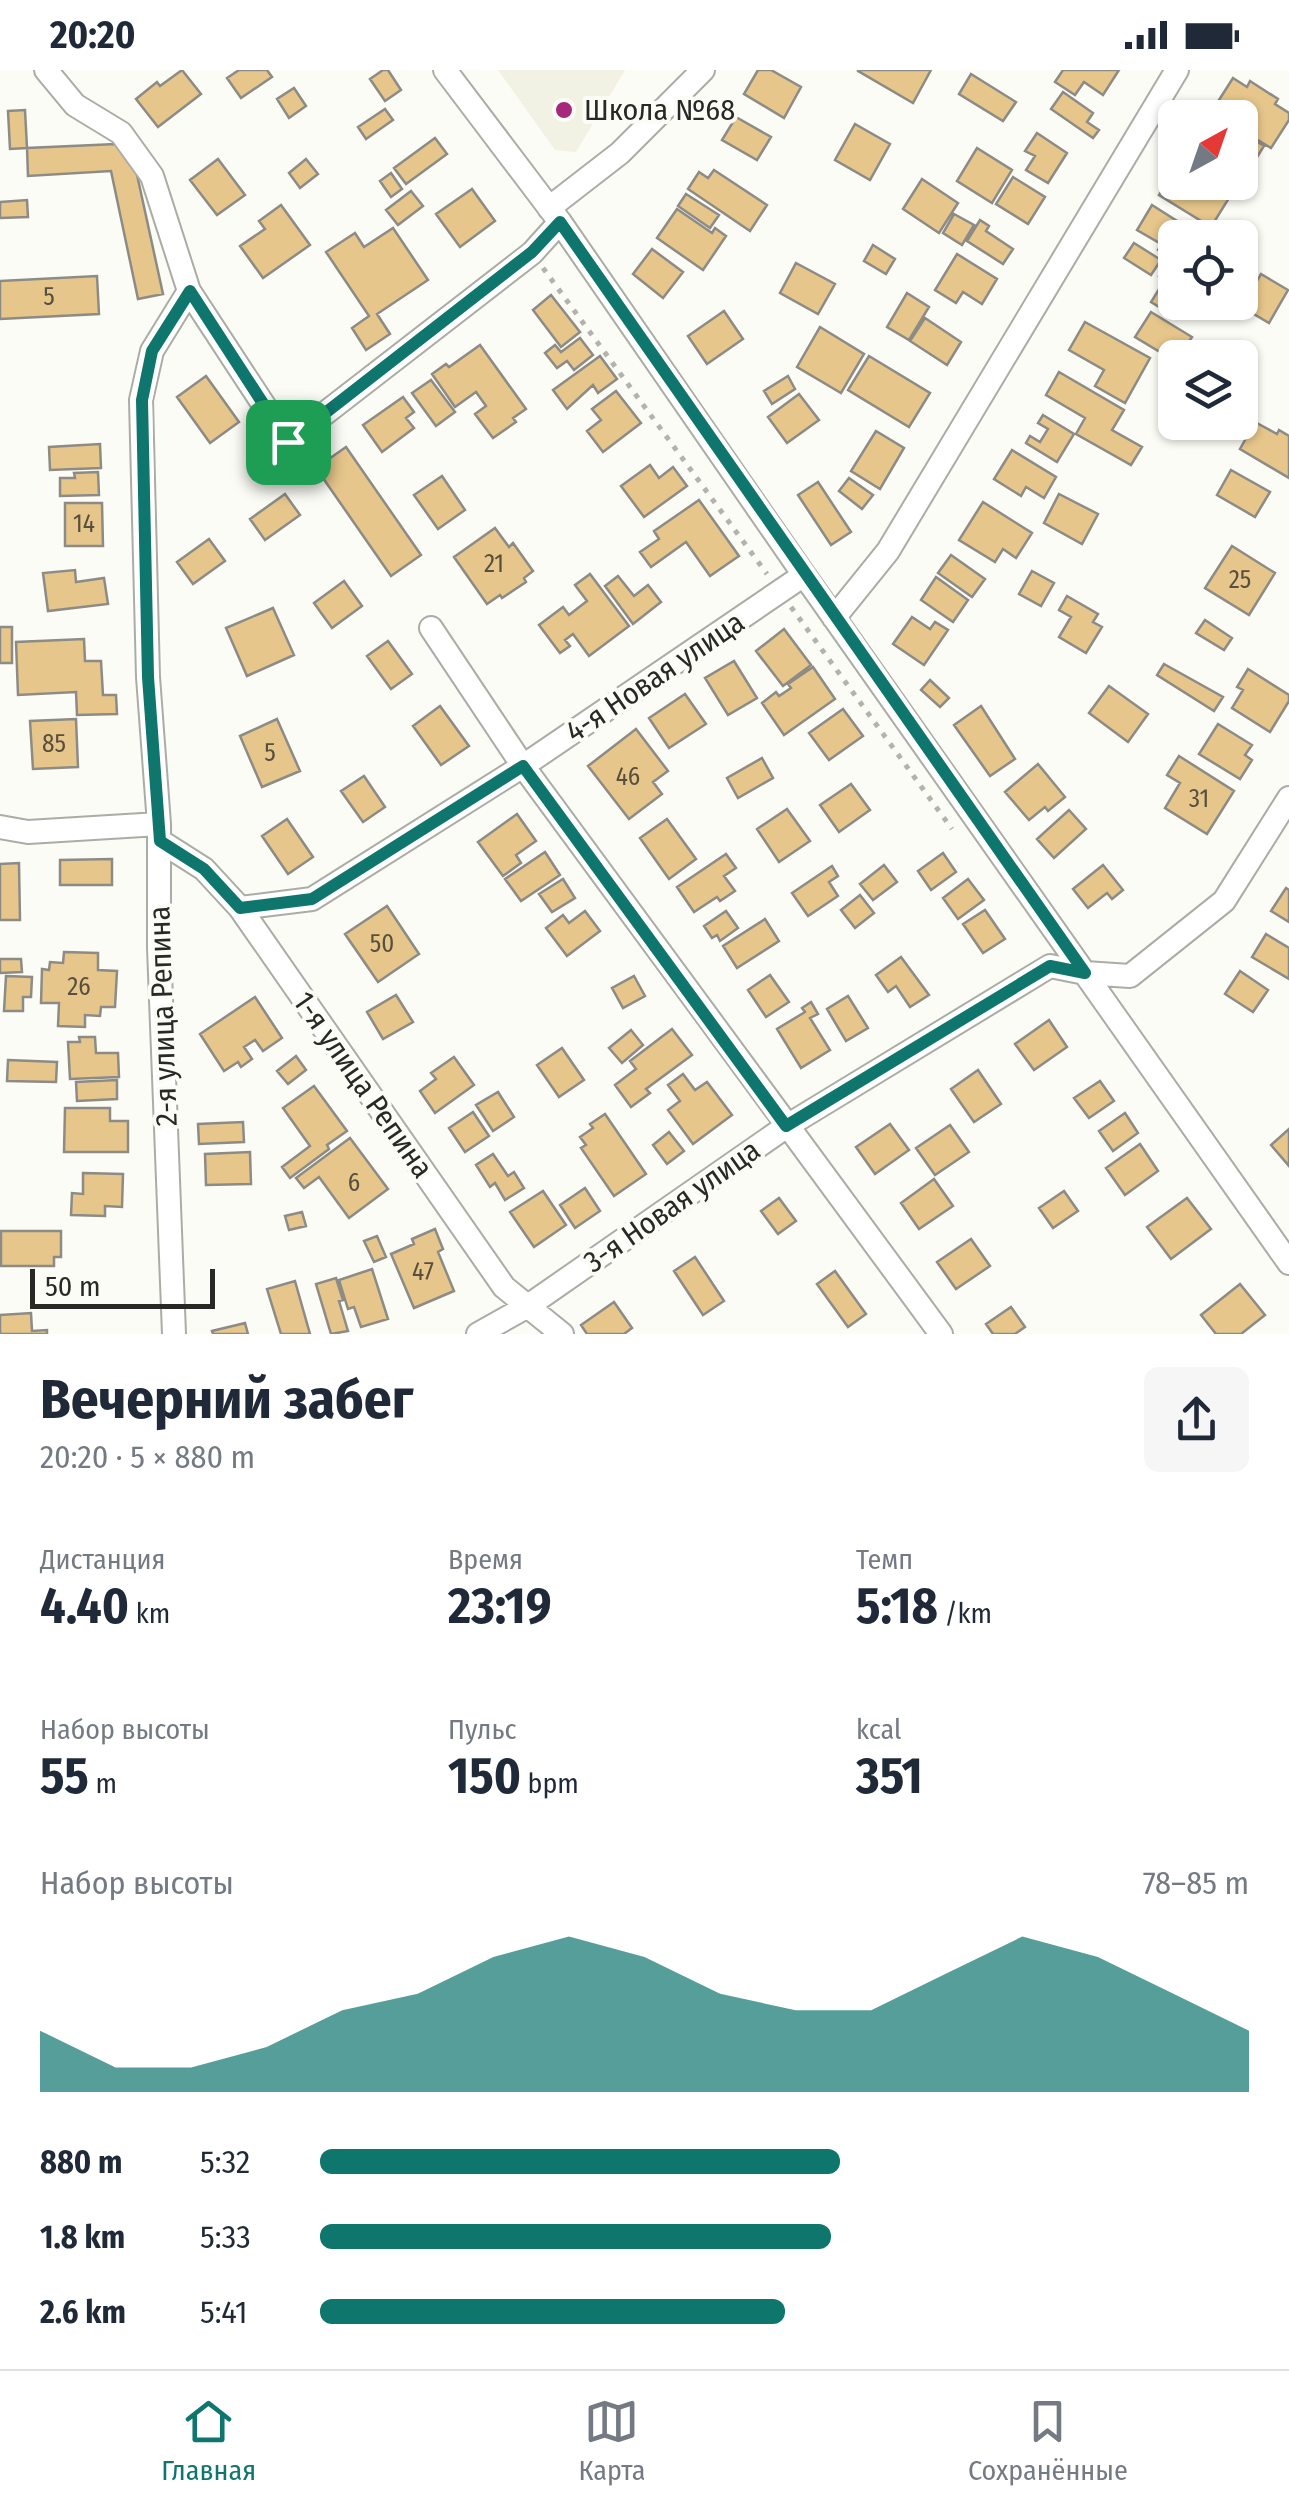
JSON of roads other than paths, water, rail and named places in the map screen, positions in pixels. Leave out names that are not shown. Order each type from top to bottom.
[{"type":"street","points":[[46,70],[75,105],[121,132],[152,176],[190,291],[288,442],[532,252],[555,215],[703,70]]},
{"type":"street","points":[[445,70],[555,215],[804,576],[1289,1263]]},
{"type":"street","points":[[834,618],[888,551],[1177,70]]},
{"type":"street","name":"2-я улица Репина","points":[[174,1334],[159,948],[160,832],[148,677],[142,400],[152,351],[190,291]]},
{"type":"street","name":"4-я Новая улица","points":[[240,908],[312,899],[523,766],[804,576]]},
{"type":"street","points":[[431,628],[523,766],[941,1334]]},
{"type":"street","name":"3-я Новая улица","points":[[478,1334],[528,1306],[786,1126],[1050,966],[1130,976],[1224,901],[1289,798]]},
{"type":"street","points":[[0,827],[28,832],[160,832]]},
{"type":"street","name":"1-я улица Репина","points":[[160,832],[204,869],[240,908],[504,1287],[562,1334]]},
{"type":"place","name":"Школа №68","points":[[564,110]]}]
